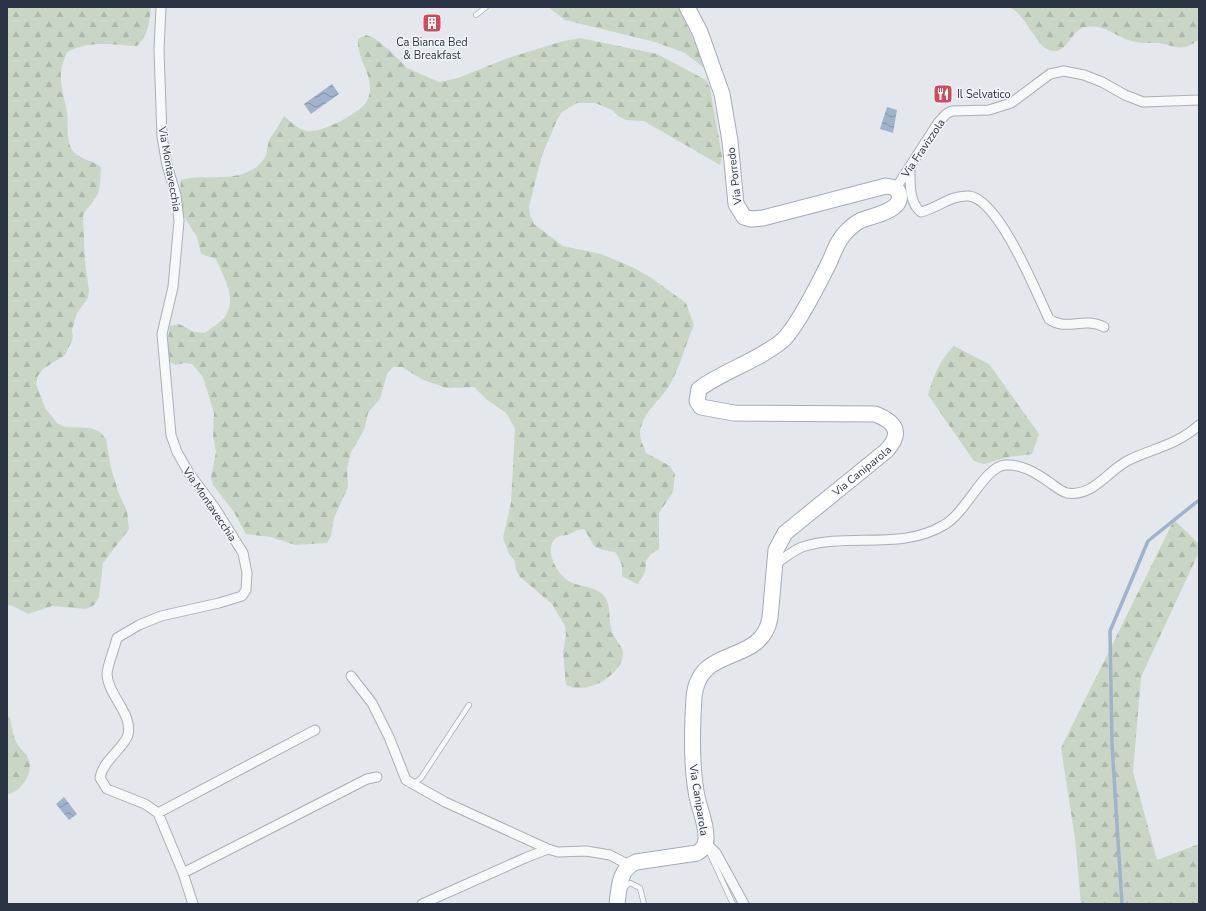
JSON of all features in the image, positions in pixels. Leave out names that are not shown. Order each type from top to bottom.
[{"type":"main road","name":"Via Porredo","points":[[687,7],[700,32],[722,94],[730,141],[736,204],[744,217],[758,219],[880,187],[896,188]]},
{"type":"main road","name":"Via Caniparola","points":[[629,865],[643,861],[684,856],[704,847],[705,829],[693,770],[693,719],[696,685],[702,672],[710,665],[755,644],[768,628],[772,601],[776,550],[785,533],[894,443],[895,428],[886,418],[876,414],[734,413],[701,407],[697,400],[697,394],[699,389],[710,380],[769,350],[784,338],[819,283],[837,244],[845,233],[859,221],[882,214],[892,209],[898,200],[899,193],[896,188]]},
{"type":"main road","points":[[617,904],[619,887],[624,871],[629,865]]},
{"type":"street","name":"Via Montavecchia","points":[[158,812],[145,804],[107,789],[100,778],[101,770],[128,735],[128,718],[117,701],[107,674],[117,638],[139,625],[161,616],[220,603],[242,596],[246,590],[247,573],[243,554],[215,508],[189,473],[177,452],[171,434],[162,334],[173,287],[179,221],[176,195],[167,165],[162,137],[159,50],[161,7]]},
{"type":"street","name":"Via Fravizzola","points":[[896,188],[946,114],[952,111],[989,110],[1004,106],[1011,103],[1050,74],[1058,72],[1074,72],[1084,75],[1143,102],[1199,100]]},
{"type":"street","points":[[910,169],[910,185],[913,200],[916,209],[921,212],[959,197],[975,198],[987,209],[1015,245],[1049,319],[1063,325],[1084,321],[1104,327]]},
{"type":"street","points":[[774,565],[800,548],[811,545],[835,541],[902,539],[943,526],[956,518],[986,475],[994,469],[1004,465],[1027,469],[1066,493],[1085,491],[1096,486],[1128,460],[1169,445],[1189,434],[1199,425]]},
{"type":"street","points":[[350,676],[372,703],[389,737],[404,776],[412,785],[548,849],[558,852],[586,851],[610,855],[629,865]]},
{"type":"street","points":[[193,904],[183,873],[158,812],[315,730]]},
{"type":"street","points":[[183,873],[367,779],[377,777]]},
{"type":"street","points":[[704,847],[716,853],[744,904]]},
{"type":"street","points":[[422,904],[548,849]]},
{"type":"lane","points":[[476,15],[486,7]]},
{"type":"lane","points":[[412,785],[421,778],[469,705]]},
{"type":"lane","points":[[704,847],[709,852],[733,904]]},
{"type":"lane","points":[[621,904],[622,891],[626,885],[630,883],[640,888],[644,904]]},
{"type":"green space","points":[[7,7],[151,7],[146,33],[137,46],[102,44],[76,48],[67,52],[62,66],[61,81],[68,117],[69,142],[76,154],[101,167],[100,185],[98,194],[83,215],[85,263],[89,290],[88,298],[77,313],[72,330],[73,338],[65,355],[43,369],[38,376],[36,384],[45,408],[57,423],[65,427],[91,428],[100,432],[106,439],[111,468],[119,494],[127,511],[129,529],[103,563],[99,597],[94,605],[86,609],[52,606],[28,614],[13,606],[7,605]]},
{"type":"green space","points":[[548,7],[678,7],[708,71],[685,53],[655,42],[565,20]]},
{"type":"green space","points":[[1008,7],[1199,7],[1199,40],[1185,47],[1175,47],[1158,43],[1139,43],[1120,37],[1102,28],[1089,26],[1076,32],[1066,45],[1058,51],[1053,51],[1042,45],[1019,14]]},
{"type":"green space","points":[[366,35],[374,38],[388,49],[407,68],[439,82],[458,78],[508,58],[560,42],[580,38],[657,54],[706,80],[710,88],[722,156],[720,165],[644,121],[626,120],[618,116],[612,110],[595,103],[577,103],[562,112],[557,120],[542,155],[529,207],[530,215],[534,224],[563,246],[601,254],[634,268],[650,277],[686,303],[694,325],[672,382],[645,416],[640,430],[641,440],[646,453],[670,466],[675,474],[673,492],[659,513],[659,549],[651,554],[646,561],[643,576],[637,584],[622,576],[621,563],[615,552],[597,548],[584,529],[567,535],[558,536],[555,538],[552,545],[551,550],[553,562],[563,577],[575,584],[597,590],[607,600],[612,630],[622,649],[623,658],[615,671],[603,681],[594,685],[585,688],[575,688],[566,685],[563,652],[566,635],[565,626],[552,604],[520,577],[516,570],[515,561],[509,554],[503,538],[511,503],[515,428],[506,413],[486,399],[474,387],[447,388],[423,380],[402,367],[393,367],[387,374],[380,399],[368,413],[364,430],[351,452],[347,469],[348,487],[334,518],[331,536],[327,543],[295,545],[271,537],[246,534],[234,512],[213,485],[211,477],[216,452],[213,435],[214,413],[203,377],[192,364],[184,363],[176,365],[168,361],[167,344],[170,326],[179,324],[194,332],[205,333],[225,317],[230,301],[228,287],[216,259],[201,254],[197,237],[183,215],[180,190],[181,180],[241,175],[258,166],[266,155],[268,143],[284,116],[301,129],[313,131],[347,118],[361,108],[365,104],[370,91],[370,83],[358,45],[358,39]]},
{"type":"green space","points":[[954,346],[989,364],[1039,434],[1032,454],[1008,457],[984,464],[974,461],[928,395],[932,381],[944,357]]},
{"type":"green space","points":[[1174,520],[1199,544],[1199,552],[1141,677],[1133,772],[1157,860],[1199,844],[1199,904],[1081,904],[1075,838],[1061,748]]},
{"type":"green space","points":[[7,715],[10,718],[16,742],[27,756],[30,763],[30,769],[22,786],[12,793],[7,794]]},
{"type":"water","points":[[332,84],[339,94],[311,114],[304,104]]},
{"type":"water","points":[[887,107],[897,110],[893,133],[880,129]]},
{"type":"water","points":[[64,797],[77,814],[69,820],[56,804]]},
{"type":"waterway","points":[[1122,904],[1112,744],[1110,631],[1148,541],[1199,500]]},
{"type":"place","name":"Ca Bianca Bed & Breakfast","points":[[432,23]]},
{"type":"place","name":"Il Selvatico","points":[[943,94]]}]
